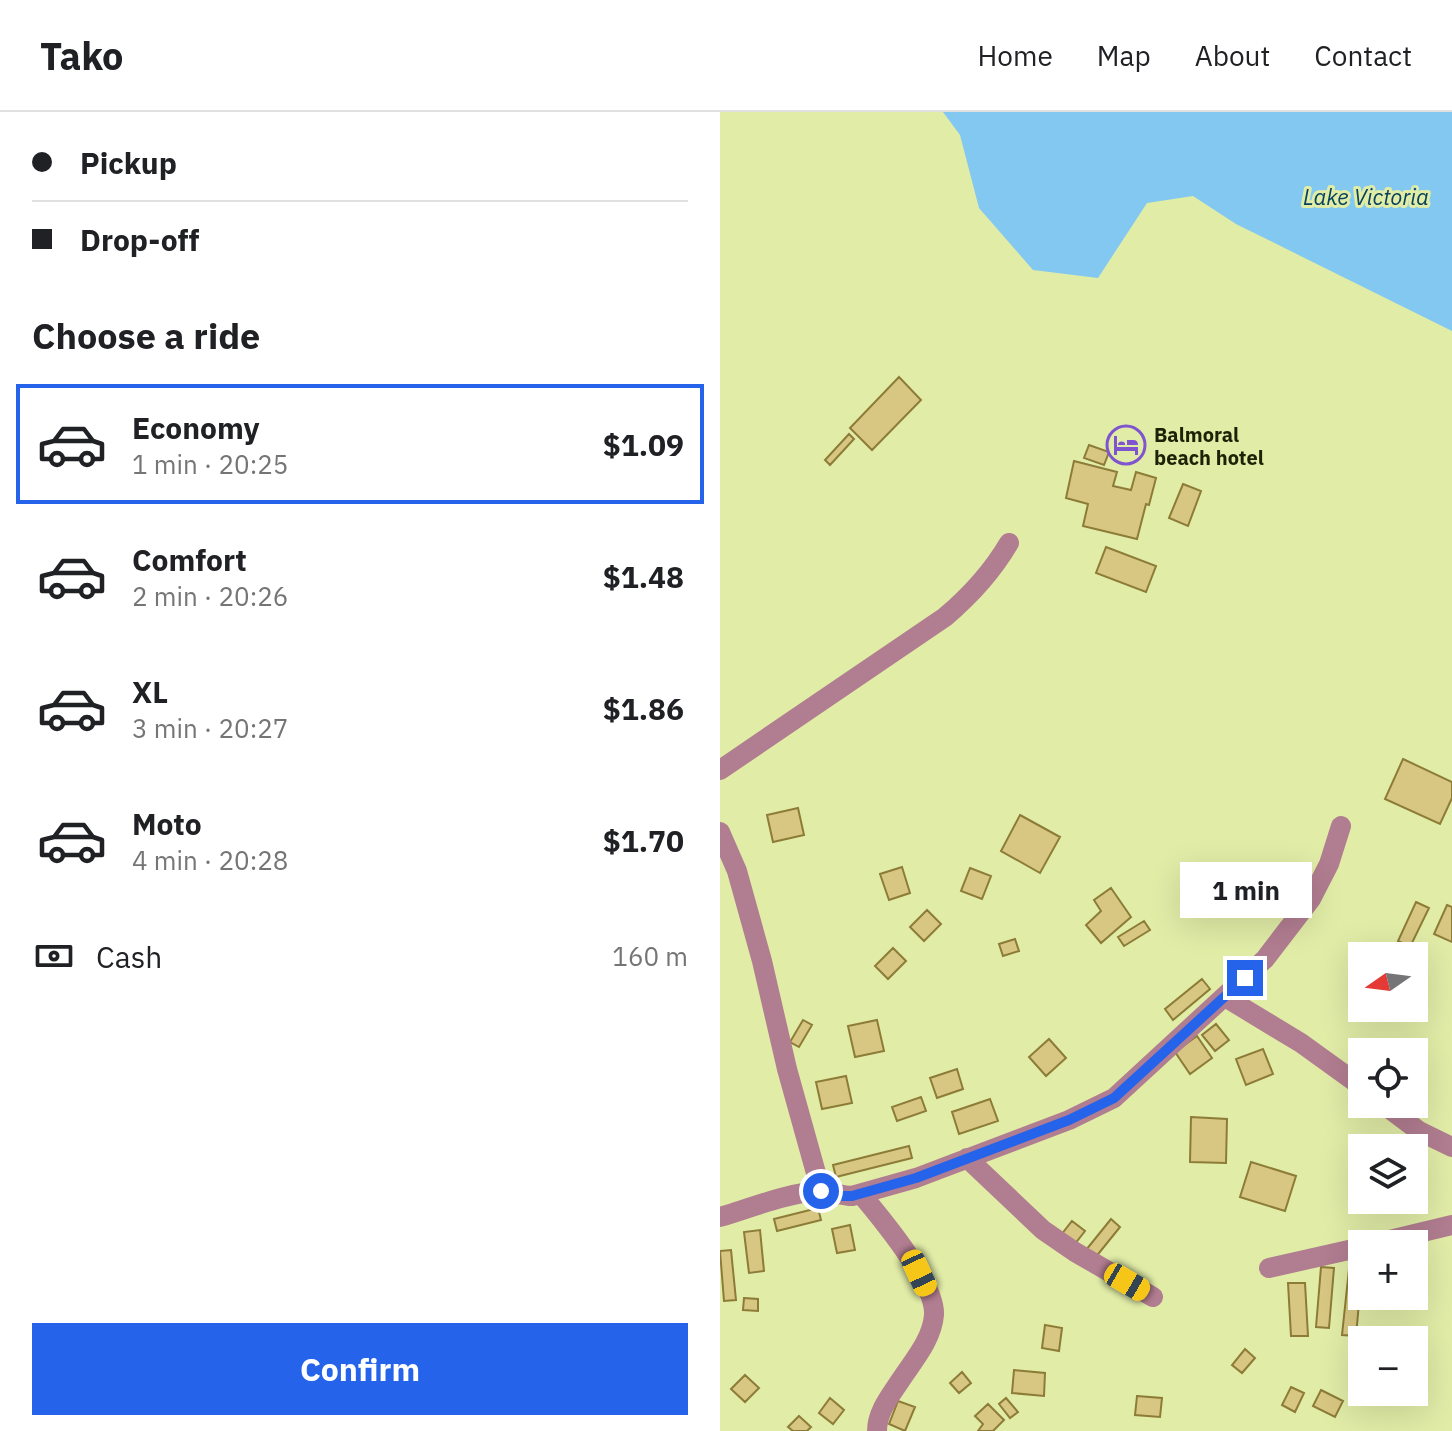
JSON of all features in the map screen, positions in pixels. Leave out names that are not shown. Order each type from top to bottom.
[{"type":"street","points":[[720,770],[945,617],[972,593],[998,562],[1009,543]]},
{"type":"street","points":[[720,1217],[821,1191],[842,1196],[861,1194],[916,1178],[1069,1120],[1114,1098],[1265,959],[1311,899],[1329,864],[1341,826]]},
{"type":"street","points":[[720,832],[730,852],[745,901],[821,1191]]},
{"type":"street","points":[[1225,997],[1301,1043],[1348,1077]]},
{"type":"street","points":[[1402,1118],[1419,1131],[1452,1147]]},
{"type":"street","points":[[967,1158],[1043,1230],[1153,1297]]},
{"type":"street","points":[[861,1194],[893,1233],[919,1273],[935,1312],[927,1340],[884,1406],[877,1431]]},
{"type":"street","points":[[1428,1231],[1452,1225]]},
{"type":"street","points":[[1269,1268],[1348,1250]]},
{"type":"water","name":"Lake Victoria","points":[[943,112],[1452,112],[1452,331],[1236,224],[1193,196],[1147,203],[1098,278],[1033,270],[979,208],[960,135]]},
{"type":"building","points":[[899,377],[921,400],[872,450],[850,428]]},
{"type":"building","points":[[849,434],[854,439],[830,465],[825,460]]},
{"type":"building","points":[[1089,445],[1109,452],[1104,465],[1084,458]]},
{"type":"building","points":[[1074,461],[1117,472],[1113,486],[1131,490],[1136,472],[1156,478],[1137,539],[1083,526],[1088,504],[1066,498]]},
{"type":"building","points":[[1183,484],[1201,491],[1188,526],[1169,518]]},
{"type":"building","points":[[1106,547],[1156,566],[1146,592],[1096,573]]},
{"type":"building","points":[[1403,759],[1452,782],[1452,798],[1440,824],[1385,799]]},
{"type":"building","points":[[798,808],[804,835],[773,842],[767,815]]},
{"type":"building","points":[[1020,815],[1060,837],[1040,873],[1001,851]]},
{"type":"building","points":[[902,867],[910,893],[889,900],[880,874]]},
{"type":"building","points":[[970,868],[991,876],[982,899],[961,891]]},
{"type":"building","points":[[1111,888],[1131,917],[1101,943],[1086,925],[1101,911],[1094,900]]},
{"type":"building","points":[[1416,902],[1429,908],[1412,942],[1398,941]]},
{"type":"building","points":[[1447,905],[1452,907],[1452,942],[1434,934]]},
{"type":"building","points":[[927,910],[941,924],[924,941],[910,927]]},
{"type":"building","points":[[1144,921],[1150,930],[1124,946],[1118,937]]},
{"type":"building","points":[[1015,939],[1019,951],[1003,956],[999,944]]},
{"type":"building","points":[[893,948],[906,961],[888,979],[875,966]]},
{"type":"building","points":[[1202,979],[1210,989],[1173,1020],[1165,1009]]},
{"type":"building","points":[[803,1020],[812,1025],[799,1047],[790,1042]]},
{"type":"building","points":[[877,1020],[884,1051],[855,1057],[848,1026]]},
{"type":"building","points":[[1216,1024],[1229,1040],[1215,1051],[1202,1035]]},
{"type":"building","points":[[1197,1036],[1212,1058],[1190,1074],[1175,1052]]},
{"type":"building","points":[[1049,1039],[1066,1058],[1046,1076],[1029,1057]]},
{"type":"building","points":[[1263,1049],[1273,1074],[1246,1085],[1236,1059]]},
{"type":"building","points":[[957,1069],[963,1089],[937,1098],[930,1078]]},
{"type":"building","points":[[846,1076],[852,1103],[822,1109],[816,1082]]},
{"type":"building","points":[[921,1097],[926,1111],[897,1121],[892,1107]]},
{"type":"building","points":[[990,1099],[998,1121],[959,1134],[952,1112]]},
{"type":"building","points":[[1191,1117],[1227,1119],[1226,1163],[1190,1162]]},
{"type":"building","points":[[909,1146],[912,1158],[836,1177],[833,1165]]},
{"type":"building","points":[[1251,1162],[1296,1176],[1285,1211],[1240,1197]]},
{"type":"building","points":[[818,1208],[821,1220],[777,1231],[774,1219]]},
{"type":"building","points":[[1111,1219],[1120,1227],[1095,1258],[1086,1250]]},
{"type":"building","points":[[1072,1221],[1085,1231],[1074,1245],[1061,1235]]},
{"type":"building","points":[[850,1225],[855,1250],[837,1253],[832,1229]]},
{"type":"building","points":[[760,1230],[764,1271],[749,1273],[744,1232]]},
{"type":"building","points":[[731,1250],[736,1300],[724,1301],[720,1251]]},
{"type":"building","points":[[1321,1267],[1334,1268],[1329,1328],[1316,1327]]},
{"type":"building","points":[[1348,1278],[1348,1310],[1358,1310],[1357,1326],[1348,1326],[1348,1335],[1342,1335]]},
{"type":"building","points":[[1288,1283],[1305,1283],[1308,1336],[1291,1336]]},
{"type":"building","points":[[744,1298],[758,1299],[758,1311],[743,1310]]},
{"type":"building","points":[[1045,1325],[1062,1328],[1059,1351],[1042,1348]]},
{"type":"building","points":[[1245,1349],[1255,1358],[1242,1373],[1232,1365]]},
{"type":"building","points":[[1014,1370],[1045,1373],[1044,1396],[1012,1393]]},
{"type":"building","points":[[962,1372],[971,1383],[959,1393],[950,1383]]},
{"type":"building","points":[[745,1375],[759,1388],[745,1402],[731,1389]]},
{"type":"building","points":[[1291,1387],[1304,1393],[1295,1412],[1282,1405]]},
{"type":"building","points":[[1321,1390],[1343,1401],[1335,1417],[1313,1406]]},
{"type":"building","points":[[1137,1396],[1162,1398],[1160,1417],[1135,1415]]},
{"type":"building","points":[[830,1398],[844,1410],[833,1424],[819,1413]]},
{"type":"building","points":[[1006,1398],[1018,1412],[1010,1418],[999,1404]]},
{"type":"building","points":[[898,1401],[915,1407],[905,1431],[889,1424]]},
{"type":"building","points":[[988,1404],[1004,1420],[993,1431],[978,1431],[983,1424],[975,1416]]},
{"type":"building","points":[[799,1416],[811,1427],[807,1431],[793,1431],[788,1427]]},
{"type":"place","name":"Balmoral beach hotel","points":[[1126,445]]},
{"type":"route","points":[[821,1191],[852,1196],[916,1178],[1069,1120],[1114,1098],[1245,978]]}]
